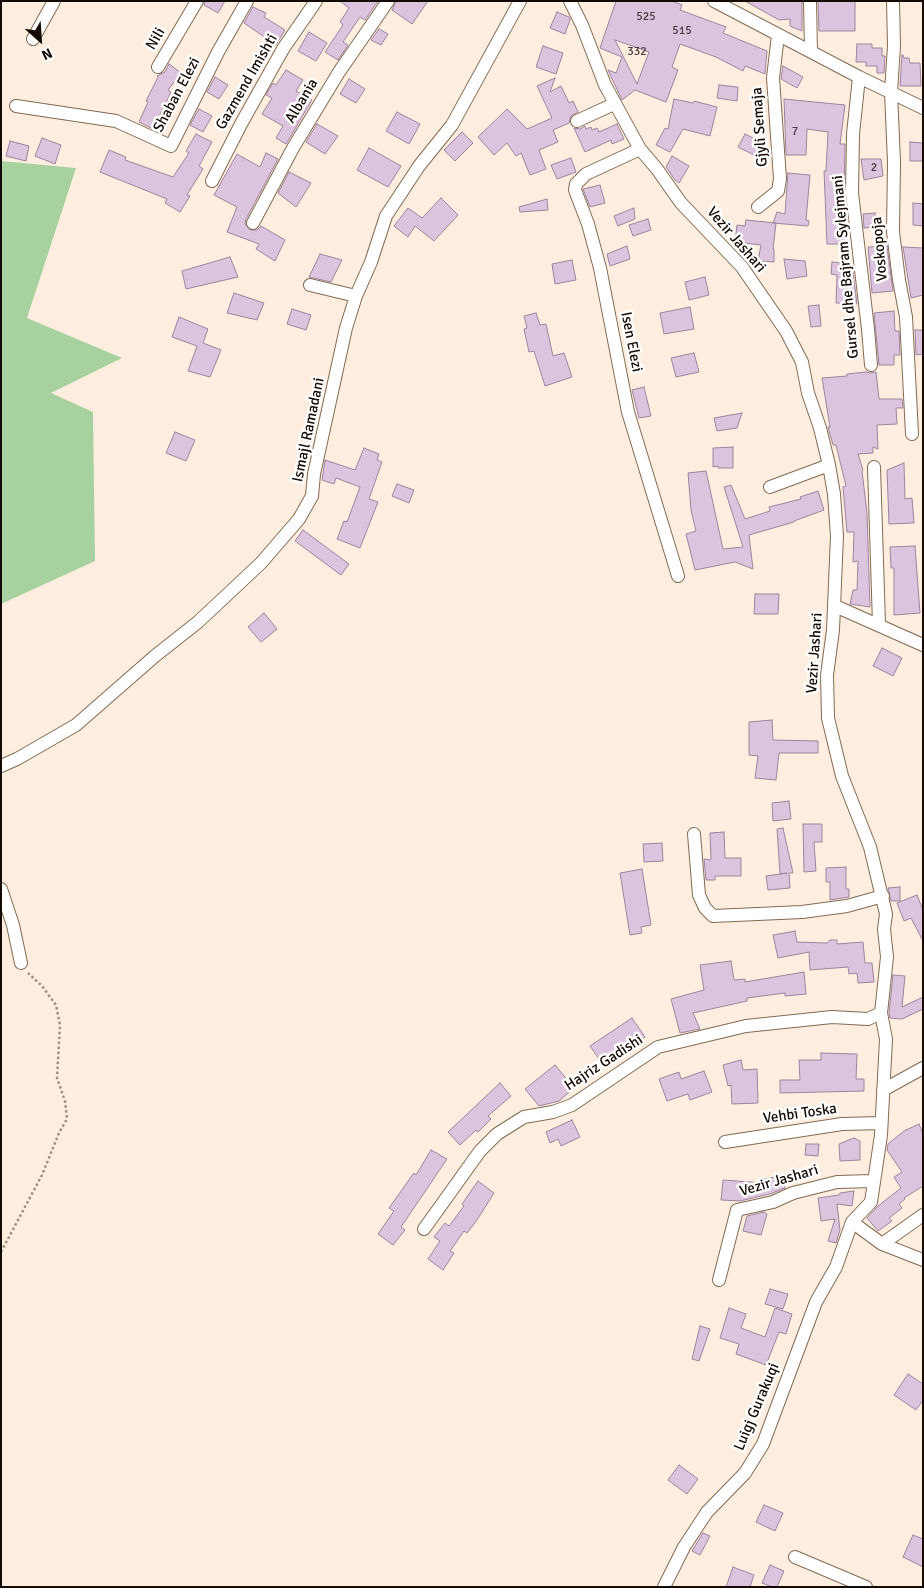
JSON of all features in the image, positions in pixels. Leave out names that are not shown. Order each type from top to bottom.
[{"type":"street","points":[[33,39],[54,1]]},
{"type":"street","name":"Nili","points":[[158,67],[197,1]]},
{"type":"street","name":"Shaban Elezi","points":[[16,106],[116,122],[171,146],[218,52],[247,1]]},
{"type":"street","name":"Gazmend Imishti","points":[[212,181],[240,124],[283,49],[316,1]]},
{"type":"street","name":"Albania","points":[[253,222],[293,148],[339,72],[388,1]]},
{"type":"street","name":"Ismajl Ramadani","points":[[1,766],[17,759],[76,725],[155,656],[198,622],[260,563],[299,519],[312,496],[314,474],[346,328],[386,216],[419,166],[452,125],[520,1]]},
{"type":"street","name":"Vezir Jashari","points":[[570,1],[582,24],[605,85],[640,149],[681,203],[742,267],[786,331],[802,362],[808,394],[820,428],[829,465],[834,494],[837,536],[835,606],[827,675],[828,718],[842,776],[870,848],[886,914],[884,929],[887,957],[881,1013],[886,1038],[881,1123],[870,1202],[852,1222]]},
{"type":"street","points":[[714,1],[859,77],[923,108]]},
{"type":"street","points":[[810,1],[810,51]]},
{"type":"street","points":[[891,92],[894,46],[893,1]]},
{"type":"street","name":"Gjyli Semaja","points":[[758,207],[778,191],[780,179],[772,78],[778,35]]},
{"type":"street","name":"Gursel dhe Bajram Sylejmani","points":[[859,77],[852,134],[852,193],[871,365]]},
{"type":"street","name":"Voskopoja","points":[[891,92],[894,162],[893,232],[898,280],[906,317],[912,434]]},
{"type":"street","points":[[577,121],[614,104]]},
{"type":"street","name":"Isen Elezi","points":[[640,149],[586,174],[576,184],[575,190],[588,224],[600,268],[628,412],[678,576]]},
{"type":"street","points":[[310,285],[356,296]]},
{"type":"street","points":[[770,486],[829,465]]},
{"type":"street","points":[[874,467],[879,624]]},
{"type":"street","points":[[835,606],[923,645]]},
{"type":"street","points":[[694,834],[699,895],[705,908],[713,916],[802,912],[847,906],[883,896]]},
{"type":"street","points":[[1,889],[21,963]]},
{"type":"street","name":"Hajriz Gadishi","points":[[424,1229],[480,1150],[497,1134],[510,1124],[524,1117],[553,1112],[572,1105],[658,1047],[746,1026],[832,1018],[868,1019],[881,1013]]},
{"type":"street","points":[[884,1090],[923,1068]]},
{"type":"street","name":"Vehbi Toska","points":[[725,1142],[842,1124],[881,1123]]},
{"type":"street","name":"Vezir Jashari","points":[[719,1280],[737,1210],[773,1202],[793,1193],[837,1182],[873,1181]]},
{"type":"street","points":[[882,1244],[923,1215]]},
{"type":"street","points":[[852,1222],[882,1244],[923,1260]]},
{"type":"street","name":"Luigj Gurakuqi","points":[[664,1587],[684,1546],[707,1512],[745,1473],[763,1444],[816,1302],[836,1267],[852,1222]]},
{"type":"street","points":[[795,1557],[866,1587]]},
{"type":"path","points":[[1,1252],[42,1175],[59,1132],[67,1119],[65,1101],[57,1078],[60,1025],[56,1005],[42,986],[29,975],[21,963]]},
{"type":"green space","points":[[1,161],[76,168],[27,318],[122,358],[51,393],[93,412],[95,561],[1,604]]},
{"type":"building","points":[[205,1],[225,1],[218,13],[204,5]]},
{"type":"building","points":[[340,1],[378,1],[365,20],[360,17],[343,42],[348,45],[338,60],[325,52],[343,25],[340,22],[349,8]]},
{"type":"building","points":[[396,1],[428,1],[412,24],[392,10]]},
{"type":"building","points":[[616,1],[672,1],[682,5],[680,10],[726,27],[723,33],[767,51],[765,74],[745,66],[743,71],[716,57],[680,44],[672,67],[678,70],[666,102],[635,90],[622,100],[608,70],[616,73],[622,57],[600,48]],"holes":[[[615,40],[649,52],[637,84]]]},
{"type":"building","points":[[745,1],[802,1],[802,31],[790,26],[790,19],[779,20]]},
{"type":"building","points":[[818,1],[855,1],[855,31],[819,31]]},
{"type":"building","points":[[253,7],[266,13],[264,17],[285,30],[276,45],[244,23]]},
{"type":"building","points":[[557,12],[569,17],[570,20],[565,34],[550,28]]},
{"type":"building","points":[[379,29],[388,34],[381,45],[371,40]]},
{"type":"building","points":[[309,32],[327,43],[316,61],[298,51]]},
{"type":"building","points":[[857,44],[872,44],[872,48],[882,48],[882,56],[885,56],[884,73],[877,73],[877,66],[866,66],[866,62],[856,62]]},
{"type":"building","points":[[543,46],[563,53],[556,74],[536,67]]},
{"type":"building","points":[[902,55],[904,58],[909,58],[910,63],[920,63],[921,86],[900,86]]},
{"type":"building","points":[[169,64],[181,73],[168,90],[171,92],[160,115],[164,116],[157,131],[139,122],[157,76],[165,72]]},
{"type":"building","points":[[783,66],[803,77],[797,88],[781,79]]},
{"type":"building","points":[[286,70],[303,80],[296,91],[312,100],[286,144],[276,138],[283,126],[262,114],[272,98],[266,95],[273,83],[276,85]]},
{"type":"building","points":[[215,77],[228,85],[219,99],[207,92]]},
{"type":"building","points":[[555,78],[550,92],[561,86],[569,103],[573,101],[578,112],[571,116],[569,123],[553,130],[558,142],[539,150],[546,169],[530,175],[521,153],[516,156],[507,143],[494,155],[478,137],[507,109],[527,129],[552,118],[537,86]]},
{"type":"building","points":[[349,79],[365,89],[356,103],[340,94]]},
{"type":"building","points":[[719,85],[738,87],[737,101],[717,98]]},
{"type":"building","points":[[674,99],[693,103],[694,101],[717,107],[710,136],[683,129],[670,152],[656,145],[665,128],[668,129]]},
{"type":"building","points":[[784,99],[845,105],[840,144],[845,144],[844,193],[848,229],[847,244],[827,244],[824,171],[826,171],[828,132],[807,129],[806,155],[786,155]]},
{"type":"building","points":[[199,109],[212,116],[203,132],[190,125]]},
{"type":"building","points":[[397,112],[420,124],[409,144],[386,131]]},
{"type":"building","points":[[317,124],[338,136],[325,154],[306,142]]},
{"type":"building","points":[[617,124],[624,139],[612,144],[611,140],[585,152],[574,128],[580,129],[585,126],[586,129],[591,127],[592,130],[597,128],[599,132]]},
{"type":"building","points":[[462,132],[473,143],[455,161],[444,150]]},
{"type":"building","points":[[196,134],[212,142],[199,166],[203,169],[187,195],[190,196],[180,212],[165,203],[167,199],[100,172],[109,150],[126,157],[125,160],[173,177],[189,153],[186,151]]},
{"type":"building","points":[[745,134],[765,144],[760,155],[754,155],[738,147]]},
{"type":"building","points":[[42,138],[61,145],[55,164],[35,156]]},
{"type":"building","points":[[10,141],[29,146],[26,161],[6,156]]},
{"type":"building","points":[[910,142],[923,143],[923,161],[910,161]]},
{"type":"building","points":[[369,148],[401,166],[388,187],[357,170]]},
{"type":"building","points":[[266,153],[278,159],[245,224],[250,230],[257,230],[261,226],[285,240],[275,261],[256,249],[259,244],[227,232],[237,207],[214,195],[237,154],[260,167]]},
{"type":"building","points":[[672,156],[689,166],[679,183],[666,167]]},
{"type":"building","points":[[571,158],[576,172],[557,179],[551,165]]},
{"type":"building","points":[[861,159],[881,159],[883,176],[864,180]]},
{"type":"building","points":[[289,172],[311,183],[296,207],[278,193]]},
{"type":"building","points":[[788,173],[810,175],[806,220],[809,221],[808,226],[773,223],[777,212],[785,214]]},
{"type":"building","points":[[600,185],[605,203],[590,207],[583,189]]},
{"type":"building","points":[[441,198],[458,215],[434,241],[415,226],[408,237],[394,226],[408,208],[422,218]]},
{"type":"building","points":[[547,199],[548,210],[520,212],[519,207]]},
{"type":"building","points":[[913,203],[923,204],[923,226],[913,225]]},
{"type":"building","points":[[634,208],[635,219],[618,226],[614,216]]},
{"type":"building","points":[[875,213],[876,227],[864,228],[863,214]]},
{"type":"building","points":[[648,219],[651,230],[633,236],[629,225]]},
{"type":"building","points":[[746,220],[776,223],[773,249],[774,262],[758,261],[761,245],[735,242],[737,225],[745,226]]},
{"type":"building","points":[[627,246],[630,259],[610,266],[607,254]]},
{"type":"building","points":[[887,246],[893,291],[872,293],[868,247]]},
{"type":"building","points":[[903,247],[923,248],[923,295],[911,298]]},
{"type":"building","points":[[320,254],[342,260],[331,282],[309,277]]},
{"type":"building","points":[[230,257],[238,277],[186,289],[182,271]]},
{"type":"building","points":[[784,259],[805,261],[807,276],[787,279]]},
{"type":"building","points":[[572,260],[576,280],[555,284],[552,264]]},
{"type":"building","points":[[832,262],[852,264],[857,304],[836,303],[837,275],[831,274]]},
{"type":"building","points":[[705,277],[709,295],[689,300],[685,282]]},
{"type":"building","points":[[234,293],[264,303],[257,320],[227,313]]},
{"type":"building","points":[[819,305],[821,326],[811,327],[808,306]]},
{"type":"building","points":[[690,307],[694,329],[664,334],[660,313]]},
{"type":"building","points":[[292,309],[311,315],[306,330],[287,324]]},
{"type":"building","points":[[894,311],[895,331],[899,331],[900,355],[894,355],[894,365],[879,365],[874,313]]},
{"type":"building","points":[[536,313],[540,325],[546,324],[553,356],[564,353],[572,377],[545,386],[534,351],[529,352],[524,329],[527,328],[524,316]]},
{"type":"building","points":[[179,317],[208,329],[203,343],[221,350],[210,377],[188,371],[197,346],[172,337]]},
{"type":"building","points":[[915,330],[923,330],[923,354],[916,355]]},
{"type":"building","points":[[694,353],[699,372],[676,377],[671,358]]},
{"type":"building","points":[[876,372],[879,399],[902,399],[903,408],[896,408],[897,424],[877,425],[878,449],[873,447],[873,453],[858,454],[863,470],[867,513],[870,607],[850,604],[853,590],[857,590],[858,561],[853,562],[854,532],[847,532],[843,487],[846,486],[836,445],[833,445],[828,427],[830,427],[822,378]]},
{"type":"building","points":[[644,387],[651,416],[639,418],[632,390]]},
{"type":"building","points":[[742,413],[737,428],[717,431],[714,418]]},
{"type":"building","points":[[175,432],[195,440],[186,461],[166,453]]},
{"type":"building","points":[[733,447],[733,468],[713,467],[713,448]]},
{"type":"building","points":[[364,448],[379,454],[377,460],[382,462],[369,499],[378,502],[360,548],[337,539],[344,521],[347,522],[360,487],[336,478],[334,484],[322,480],[325,460],[355,470]]},
{"type":"building","points":[[904,463],[905,499],[912,498],[914,523],[889,524],[887,470]]},
{"type":"building","points":[[706,471],[723,549],[743,547],[724,487],[731,485],[745,519],[770,511],[769,507],[801,499],[800,497],[818,491],[824,510],[794,522],[749,535],[753,569],[735,562],[695,570],[686,534],[696,531],[691,510],[688,473]]},
{"type":"building","points":[[397,484],[414,490],[409,503],[392,496]]},
{"type":"building","points":[[303,530],[349,564],[341,575],[295,541]]},
{"type":"building","points":[[915,546],[920,613],[894,615],[894,568],[891,568],[890,547]]},
{"type":"building","points":[[755,594],[779,594],[778,614],[754,614]]},
{"type":"building","points":[[264,613],[277,629],[261,642],[248,627]]},
{"type":"building","points":[[882,648],[902,658],[893,676],[873,666]]},
{"type":"building","points":[[772,720],[773,740],[818,741],[818,753],[779,753],[776,780],[755,778],[758,756],[749,755],[749,722]]},
{"type":"building","points":[[789,801],[791,819],[773,821],[772,803]]},
{"type":"building","points":[[803,824],[822,824],[822,842],[814,842],[816,871],[804,872]]},
{"type":"building","points":[[783,828],[793,873],[789,873],[790,888],[768,890],[766,876],[780,874],[777,829]]},
{"type":"building","points":[[724,832],[725,858],[741,858],[741,876],[715,876],[715,880],[706,880],[704,859],[711,860],[710,833]]},
{"type":"building","points":[[662,843],[663,861],[644,862],[643,844]]},
{"type":"building","points":[[846,867],[846,889],[849,889],[849,897],[830,900],[830,882],[826,882],[826,868]]},
{"type":"building","points":[[642,869],[651,925],[641,927],[642,933],[630,935],[620,873]]},
{"type":"building","points":[[900,887],[900,901],[891,901],[888,888]]},
{"type":"building","points":[[917,895],[923,910],[923,941],[911,918],[904,921],[897,903]]},
{"type":"building","points":[[795,931],[797,942],[827,943],[830,940],[837,940],[837,944],[863,942],[865,963],[872,963],[874,982],[858,983],[857,973],[849,974],[848,967],[810,970],[809,952],[778,958],[773,935]]},
{"type":"building","points":[[731,961],[734,980],[745,979],[745,982],[804,972],[806,994],[785,996],[785,993],[747,998],[747,1001],[693,1013],[700,1029],[680,1033],[671,999],[704,990],[700,965]]},
{"type":"building","points":[[893,975],[905,976],[902,1007],[923,997],[923,1009],[902,1019],[890,1018]]},
{"type":"building","points":[[632,1018],[645,1037],[604,1066],[590,1046]]},
{"type":"building","points":[[821,1053],[857,1054],[856,1079],[864,1079],[864,1091],[780,1093],[780,1080],[800,1080],[799,1060],[821,1060]]},
{"type":"building","points":[[741,1060],[743,1070],[757,1069],[758,1103],[732,1104],[731,1085],[728,1086],[723,1065]]},
{"type":"building","points":[[555,1065],[574,1088],[559,1101],[539,1106],[525,1089]]},
{"type":"building","points":[[704,1071],[712,1092],[690,1100],[688,1094],[667,1101],[659,1079],[679,1072],[681,1079]]},
{"type":"building","points":[[500,1083],[511,1096],[488,1116],[491,1119],[478,1132],[476,1130],[460,1145],[448,1132]]},
{"type":"building","points":[[572,1120],[580,1137],[561,1146],[558,1139],[550,1143],[546,1132]]},
{"type":"building","points":[[919,1124],[923,1134],[923,1186],[904,1198],[899,1204],[902,1208],[889,1218],[892,1221],[878,1231],[867,1218],[878,1206],[901,1188],[894,1177],[902,1172],[887,1150],[888,1144],[904,1131]]},
{"type":"building","points":[[854,1138],[860,1141],[860,1160],[840,1161],[839,1144]]},
{"type":"building","points":[[806,1144],[819,1144],[818,1156],[805,1155]]},
{"type":"building","points":[[431,1150],[447,1159],[401,1227],[405,1230],[393,1245],[378,1234],[394,1211],[389,1208],[414,1173],[416,1175]]},
{"type":"building","points":[[783,1176],[785,1188],[770,1194],[740,1201],[721,1200],[723,1180],[764,1183],[763,1179]]},
{"type":"building","points":[[478,1181],[494,1193],[477,1220],[467,1233],[464,1231],[450,1251],[454,1253],[443,1270],[428,1259],[440,1241],[434,1237],[445,1223],[449,1226],[464,1206],[462,1204]]},
{"type":"building","points":[[854,1191],[852,1206],[837,1204],[840,1230],[836,1243],[828,1241],[835,1219],[821,1221],[818,1198]]},
{"type":"building","points":[[764,1212],[767,1214],[761,1235],[743,1231],[747,1216]]},
{"type":"building","points":[[770,1289],[788,1294],[783,1309],[765,1304]]},
{"type":"building","points":[[729,1308],[746,1314],[741,1328],[765,1337],[775,1308],[792,1314],[786,1334],[779,1332],[766,1365],[736,1354],[739,1344],[720,1338]]},
{"type":"building","points":[[700,1326],[710,1329],[699,1361],[692,1359]]},
{"type":"building","points":[[908,1374],[923,1384],[923,1400],[916,1410],[894,1395]]},
{"type":"building","points":[[679,1465],[698,1479],[687,1494],[668,1480]]},
{"type":"building","points":[[764,1505],[783,1513],[775,1531],[756,1522]]},
{"type":"building","points":[[703,1533],[710,1536],[700,1555],[692,1551]]},
{"type":"building","points":[[913,1535],[923,1539],[923,1567],[903,1557]]},
{"type":"building","points":[[770,1565],[784,1571],[777,1587],[762,1583]]},
{"type":"building","points":[[733,1567],[754,1575],[750,1587],[726,1587]]}]
